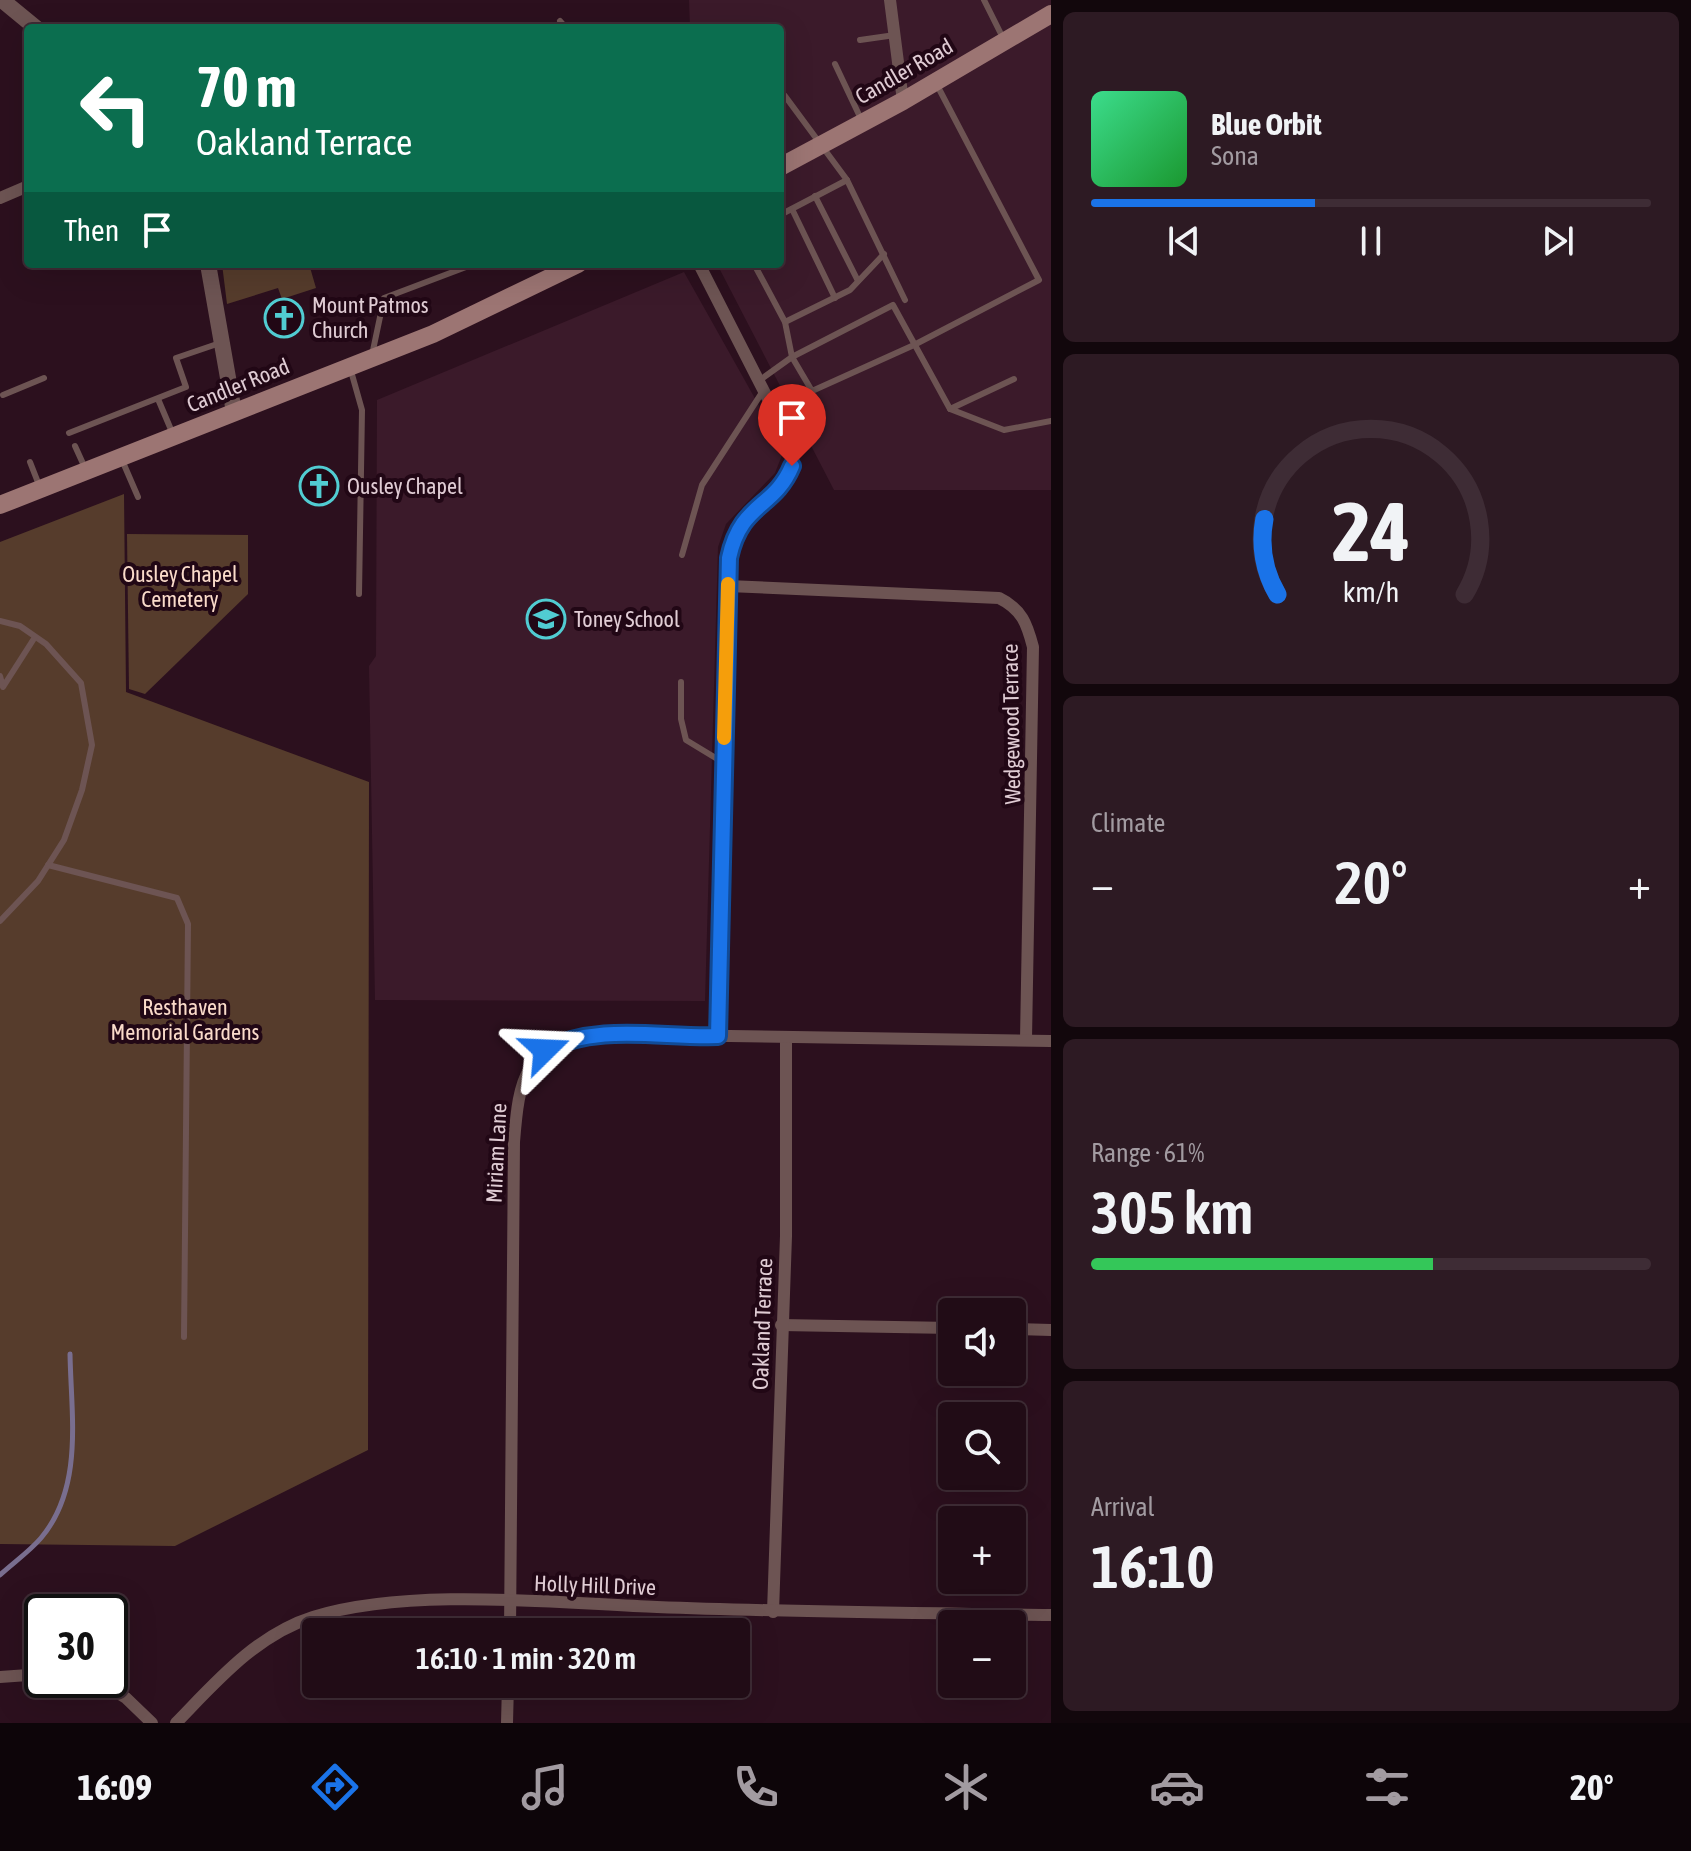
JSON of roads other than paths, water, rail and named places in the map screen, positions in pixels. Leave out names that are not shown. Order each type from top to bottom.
[{"type":"main road","name":"Candler Road","points":[[784,165],[903,101],[1051,14]]},
{"type":"main road","name":"Candler Road","points":[[0,505],[433,334],[570,268]]},
{"type":"street","points":[[2,0],[31,24]]},
{"type":"street","points":[[890,0],[903,101]]},
{"type":"street","points":[[0,198],[24,188]]},
{"type":"street","points":[[209,268],[234,412]]},
{"type":"street","points":[[701,268],[793,448],[792,466],[785,483],[745,518],[734,534],[728,586],[718,1036]]},
{"type":"street","name":"Wedgewood Terrace","points":[[728,586],[999,598],[1014,605],[1027,623],[1033,647],[1026,1039]]},
{"type":"street","name":"Miriam Lane","points":[[510,1618],[514,1142],[517,1100],[526,1070],[545,1050],[567,1039],[594,1034],[1051,1041]]},
{"type":"street","name":"Oakland Terrace","points":[[773,1612],[786,1236],[786,1038]]},
{"type":"street","points":[[781,1325],[938,1328]]},
{"type":"street","points":[[1026,1329],[1051,1330]]},
{"type":"street","name":"Holly Hill Drive","points":[[176,1723],[242,1657],[273,1636],[313,1617],[413,1602],[511,1602],[773,1612],[1051,1615]]},
{"type":"street","points":[[0,1677],[24,1675]]},
{"type":"street","points":[[126,1698],[152,1723]]},
{"type":"street","points":[[507,1723],[508,1698]]},
{"type":"lane","points":[[984,0],[1005,41]]},
{"type":"lane","points":[[860,40],[895,35]]},
{"type":"lane","points":[[835,64],[862,122]]},
{"type":"lane","points":[[756,268],[785,322],[792,357],[812,391],[914,345],[1039,280],[936,82]]},
{"type":"lane","points":[[785,96],[847,180],[905,300]]},
{"type":"lane","points":[[784,213],[847,180]]},
{"type":"lane","points":[[815,196],[858,281]]},
{"type":"lane","points":[[792,209],[835,298]]},
{"type":"lane","points":[[785,322],[850,290],[884,254]]},
{"type":"lane","points":[[371,358],[384,298],[463,268]]},
{"type":"lane","points":[[682,555],[702,485],[762,384],[792,357],[893,305],[950,409],[1004,430],[1051,421]]},
{"type":"lane","points":[[69,433],[186,387],[176,358],[223,341]]},
{"type":"lane","points":[[350,367],[362,410],[359,594]]},
{"type":"lane","points":[[3,395],[44,378]]},
{"type":"lane","points":[[950,409],[1014,379]]},
{"type":"lane","points":[[158,399],[174,436]]},
{"type":"lane","points":[[75,446],[86,471]]},
{"type":"lane","points":[[121,457],[138,497]]},
{"type":"lane","points":[[30,462],[41,489]]},
{"type":"lane","points":[[0,621],[20,626],[35,637],[81,683],[92,745],[82,790],[64,840],[48,865],[0,921]]},
{"type":"lane","points":[[0,676],[3,687],[35,637]]},
{"type":"lane","points":[[681,682],[681,719],[686,740],[724,763]]},
{"type":"lane","points":[[48,865],[177,898],[188,924],[184,1337]]},
{"type":"waterway","points":[[0,1575],[41,1538],[55,1518],[64,1496],[72,1450],[70,1354]]},
{"type":"place","name":"Mount Patmos Church","points":[[284,318]]},
{"type":"place","name":"Ousley Chapel","points":[[319,486]]},
{"type":"place","name":"Toney School","points":[[546,619]]},
{"type":"park label","name":"Ousley Chapel Cemetery","points":[[180,586]]},
{"type":"park label","name":"Resthaven Memorial Gardens","points":[[185,1020]]}]
